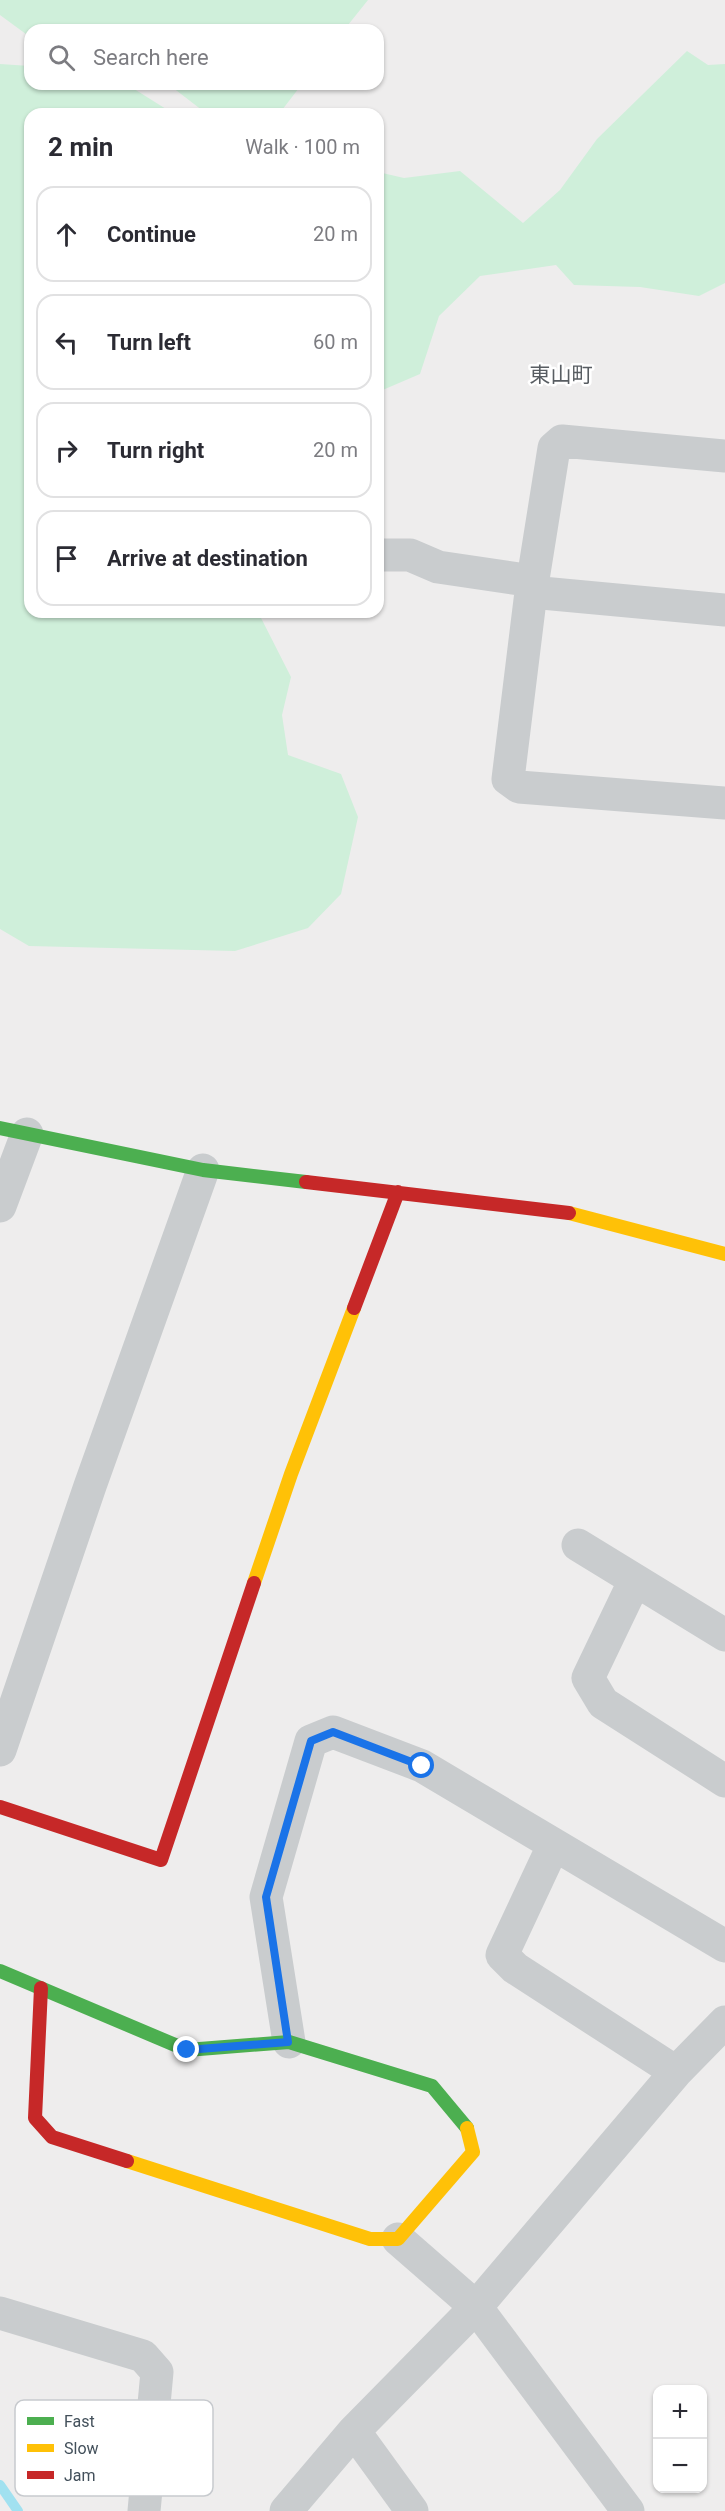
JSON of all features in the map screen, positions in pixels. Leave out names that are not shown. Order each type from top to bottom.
[{"type":"street","points":[[725,456],[562,441],[554,448],[532,587],[508,779],[519,787],[725,803]]},
{"type":"street","points":[[384,555],[410,555],[438,567],[532,587],[725,610]]},
{"type":"street","points":[[0,1206],[14,1131],[203,1170],[581,1214],[725,1254]]},
{"type":"street","points":[[0,1750],[90,1486],[203,1170]]},
{"type":"street","points":[[0,1808],[161,1860],[291,1474],[398,1192]]},
{"type":"street","points":[[578,1545],[725,1635]]},
{"type":"street","points":[[635,1580],[588,1678],[603,1703],[725,1781]]},
{"type":"street","points":[[288,2042],[266,1897],[311,1741],[333,1732],[422,1766],[553,1846],[725,1946]]},
{"type":"street","points":[[553,1846],[502,1955],[515,1968],[676,2072]]},
{"type":"street","points":[[0,1971],[187,2050],[288,2042],[432,2086],[469,2131],[473,2152],[398,2239]]},
{"type":"street","points":[[41,1988],[35,2118],[52,2137],[370,2239],[398,2239],[476,2307],[628,2511]]},
{"type":"street","points":[[286,2511],[354,2431],[476,2307],[676,2072],[725,2022]]},
{"type":"street","points":[[0,2313],[143,2356],[150,2361],[157,2372],[154,2400]]},
{"type":"street","points":[[354,2431],[412,2511]]},
{"type":"street","points":[[144,2511],[145,2496]]},
{"type":"green space","points":[[0,0],[368,0],[349,24],[24,24],[24,33],[0,15]]},
{"type":"green space","points":[[687,51],[708,65],[725,64],[725,283],[699,296],[640,287],[574,285],[556,265],[480,276],[439,316],[420,374],[384,389],[384,173],[404,178],[460,171],[523,223],[560,190],[597,139]]},
{"type":"green space","points":[[0,64],[24,66],[24,90],[136,90],[164,108],[24,108],[24,618],[261,618],[291,677],[282,715],[288,755],[341,774],[358,817],[341,894],[308,928],[235,951],[29,946],[0,929]]},
{"type":"green space","points":[[176,90],[297,90],[284,108],[199,108]]},
{"type":"waterway","points":[[0,2485],[18,2511]]},
{"type":"traffic: fast","points":[[0,1128],[203,1170],[306,1182]]},
{"type":"traffic: fast","points":[[0,1971],[187,2050],[289,2042],[432,2086],[467,2128]]},
{"type":"traffic: slow","points":[[569,1213],[725,1254]]},
{"type":"traffic: slow","points":[[254,1583],[291,1474],[354,1308]]},
{"type":"traffic: slow","points":[[127,2161],[370,2239],[398,2239],[473,2152],[467,2128]]},
{"type":"traffic: jam","points":[[306,1182],[569,1213]]},
{"type":"traffic: jam","points":[[354,1308],[398,1192]]},
{"type":"traffic: jam","points":[[0,1807],[161,1860],[254,1583]]},
{"type":"traffic: jam","points":[[41,1988],[35,2118],[52,2137],[127,2161]]},
{"type":"district","name":"東山町","points":[[561,375]]},
{"type":"route","points":[[187,2050],[288,2042],[266,1897],[311,1741],[333,1732],[422,1766]]}]
